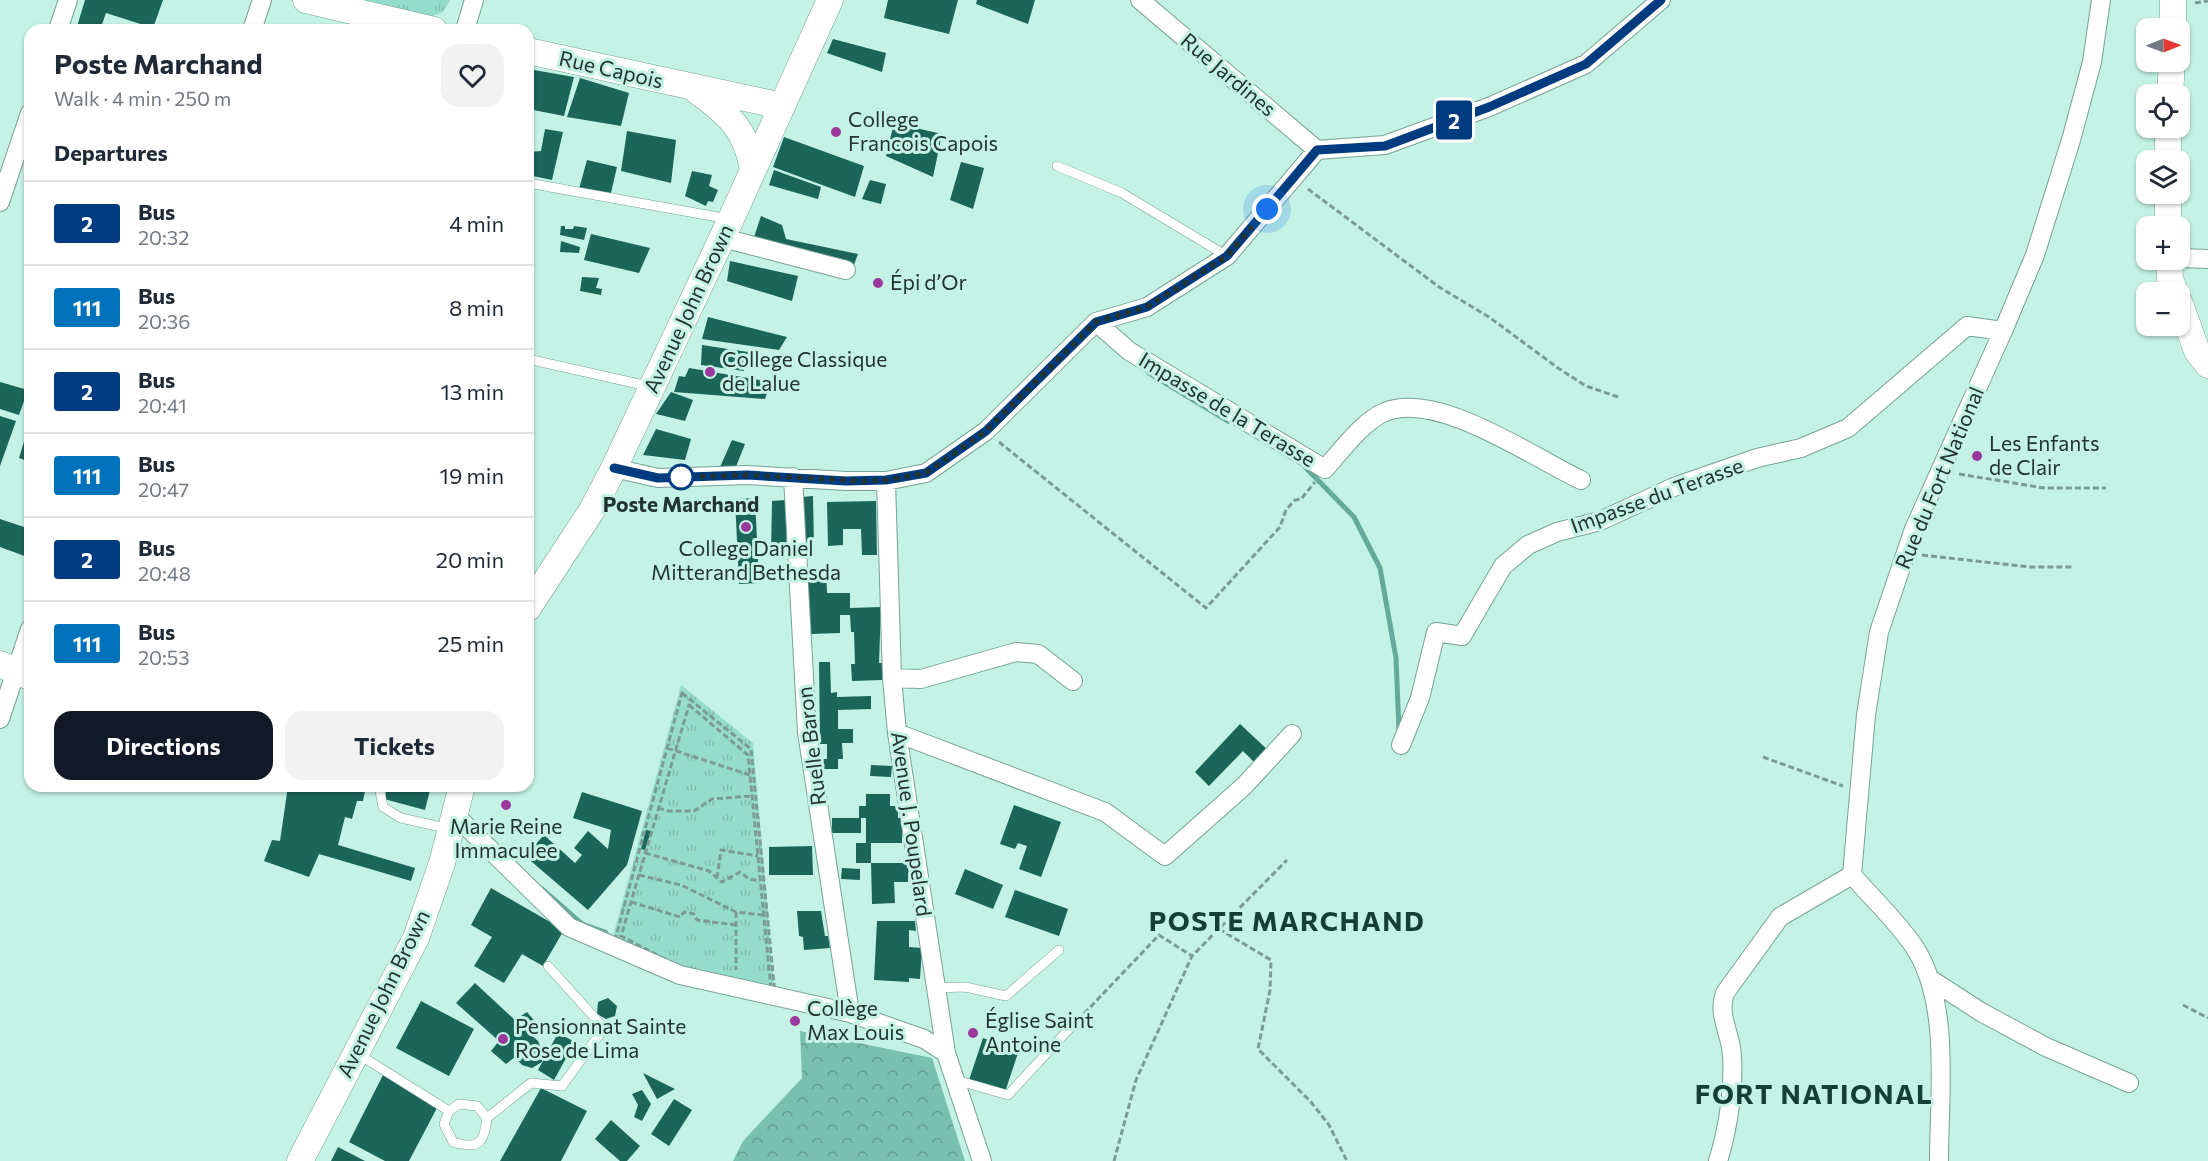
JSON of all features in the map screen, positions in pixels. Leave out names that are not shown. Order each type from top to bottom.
[{"type":"main road","points":[[306,0],[378,24]]},
{"type":"main road","name":"Avenue John Brown","points":[[534,600],[592,510],[614,468],[727,228],[830,0]]},
{"type":"main road","points":[[2173,0],[2173,18]]},
{"type":"main road","name":"Rue Capois","points":[[534,52],[782,106]]},
{"type":"main road","name":"Rue Capois","points":[[693,88],[735,123],[747,144],[753,169]]},
{"type":"main road","points":[[2190,332],[2197,351],[2208,365]]},
{"type":"main road","name":"Avenue John Brown","points":[[300,1161],[416,938],[435,886],[460,792]]},
{"type":"street","points":[[60,24],[68,0]]},
{"type":"street","points":[[254,24],[262,0]]},
{"type":"street","points":[[467,24],[474,0]]},
{"type":"street","name":"Rue Jardines","points":[[1140,0],[1317,150]]},
{"type":"street","points":[[614,468],[658,478],[747,475],[886,480],[926,473],[986,431],[1096,322],[1147,307],[1227,256],[1317,150],[1385,146],[1489,107],[1586,64],[1661,0]]},
{"type":"street","name":"Rue du Fort National","points":[[1852,874],[1858,792],[1879,632],[1906,553],[2035,255],[2071,140],[2092,62],[2101,0]]},
{"type":"street","points":[[0,202],[24,131]]},
{"type":"street","points":[[727,228],[846,270]]},
{"type":"street","points":[[2190,258],[2208,259]]},
{"type":"street","name":"Impasse de la Terasse","points":[[1096,322],[1129,351],[1325,469],[1363,429],[1383,412],[1403,407],[1436,412],[1475,424],[1581,480]]},
{"type":"street","name":"Impasse du Terasse","points":[[1401,746],[1420,698],[1436,632],[1462,636],[1503,566],[1527,545],[1557,532],[1600,521],[1674,487],[1757,458],[1801,448],[1848,428],[1967,326],[2003,331]]},
{"type":"street","name":"Ruelle Baron","points":[[793,477],[807,732],[850,1013]]},
{"type":"street","name":"Avenue J. Poupelard","points":[[886,480],[892,678],[897,733],[934,988],[946,1053],[982,1161]]},
{"type":"street","points":[[0,719],[24,645]]},
{"type":"street","points":[[892,678],[921,679],[1016,652],[1038,654],[1073,681]]},
{"type":"street","points":[[897,733],[1105,812],[1165,856],[1244,786],[1292,734]]},
{"type":"street","points":[[453,822],[569,927],[680,975],[850,1013],[924,1039],[946,1053]]},
{"type":"street","points":[[1718,1161],[1730,1094],[1732,1054],[1721,1005],[1725,993],[1780,917],[1852,874],[1915,949],[1930,979],[1939,1013],[1939,1161]]},
{"type":"street","points":[[1930,979],[1981,1012],[2046,1047],[2130,1083]]},
{"type":"lane","points":[[1057,166],[1122,193],[1227,256]]},
{"type":"lane","points":[[534,184],[727,228]]},
{"type":"lane","points":[[534,360],[652,387]]},
{"type":"lane","points":[[380,792],[383,807],[401,818],[453,822]]},
{"type":"lane","points":[[934,988],[965,987],[1006,996],[1059,950]]},
{"type":"lane","points":[[487,1118],[477,1106],[459,1104],[449,1111],[444,1124],[453,1142],[468,1147],[476,1145],[485,1137],[487,1118],[531,1083],[562,1086],[604,1028],[548,966]]},
{"type":"lane","points":[[956,1080],[1008,1095],[1070,1028]]},
{"type":"lane","points":[[356,1053],[449,1111]]},
{"type":"path","points":[[1293,179],[1439,287],[1489,316],[1558,368],[1586,386],[1622,398]]},
{"type":"path","points":[[986,431],[1206,608],[1280,527],[1286,510],[1295,500],[1301,499],[1314,483]]},
{"type":"path","points":[[1941,471],[2044,488],[2106,488]]},
{"type":"path","points":[[1906,553],[2030,567],[2073,567]]},
{"type":"path","points":[[682,693],[752,749],[775,994],[680,971],[615,940],[667,748],[682,693]]},
{"type":"path","points":[[689,705],[748,755],[750,775],[771,989],[681,968],[621,936],[689,705]]},
{"type":"path","points":[[667,748],[750,775]]},
{"type":"path","points":[[1763,757],[1858,792]]},
{"type":"path","points":[[658,808],[669,811],[694,811],[712,799],[752,796]]},
{"type":"path","points":[[717,878],[721,850],[758,856]]},
{"type":"path","points":[[645,853],[709,871],[722,882],[740,872],[749,879],[760,881]]},
{"type":"path","points":[[1114,1161],[1136,1080],[1192,956],[1287,860]]},
{"type":"path","points":[[639,875],[681,885],[736,912],[764,915]]},
{"type":"path","points":[[632,902],[669,915],[680,917],[684,912],[694,914],[697,920],[736,925]]},
{"type":"path","points":[[736,912],[736,981]]},
{"type":"path","points":[[1219,929],[1271,960],[1270,990],[1258,1049],[1311,1102],[1329,1125],[1347,1161]]},
{"type":"path","points":[[1070,1028],[1159,935],[1192,956]]},
{"type":"path","points":[[2183,1005],[2208,1018]]},
{"type":"green space","points":[[359,0],[450,0],[443,12],[430,17]]},
{"type":"green space","points":[[681,685],[753,743],[775,995],[680,971],[612,940]]},
{"type":"green space","points":[[800,1031],[932,1058],[965,1161],[733,1161],[743,1141],[802,1078]]},
{"type":"building","points":[[85,0],[163,0],[154,24],[140,24],[106,13],[102,24],[78,24]]},
{"type":"building","points":[[888,0],[958,0],[949,34],[884,18]]},
{"type":"building","points":[[977,0],[1035,0],[1028,24],[976,4]]},
{"type":"building","points":[[833,39],[886,53],[882,72],[827,53]]},
{"type":"building","points":[[534,70],[574,77],[564,116],[534,110]]},
{"type":"building","points":[[580,78],[629,93],[621,126],[567,117]]},
{"type":"building","points":[[894,123],[942,134],[933,177],[886,156]]},
{"type":"building","points":[[545,129],[563,132],[552,180],[534,176],[534,152],[541,151]]},
{"type":"building","points":[[627,131],[676,140],[671,183],[621,171]]},
{"type":"building","points":[[784,137],[864,166],[855,197],[773,167]]},
{"type":"building","points":[[587,160],[617,167],[610,197],[579,189]]},
{"type":"building","points":[[961,162],[984,168],[973,209],[950,200]]},
{"type":"building","points":[[774,170],[821,187],[818,199],[769,185]]},
{"type":"building","points":[[692,171],[712,175],[709,186],[718,190],[713,202],[708,201],[706,206],[685,196]]},
{"type":"building","points":[[870,180],[886,184],[881,204],[862,199]]},
{"type":"building","points":[[761,216],[782,225],[786,239],[858,254],[852,270],[753,240]]},
{"type":"building","points":[[561,226],[565,226],[565,229],[573,229],[574,226],[587,228],[584,240],[560,235]]},
{"type":"building","points":[[591,234],[650,248],[639,273],[584,260]]},
{"type":"building","points":[[561,241],[580,247],[579,253],[560,252]]},
{"type":"building","points":[[730,261],[798,276],[792,301],[727,281]]},
{"type":"building","points":[[582,277],[599,278],[596,288],[602,289],[601,295],[580,291]]},
{"type":"building","points":[[708,317],[787,337],[779,350],[702,339]]},
{"type":"building","points":[[702,345],[748,352],[744,371],[701,365]]},
{"type":"building","points":[[689,368],[771,382],[765,399],[674,392],[679,376],[685,377]]},
{"type":"building","points":[[0,382],[24,389],[24,401],[19,415],[0,409]]},
{"type":"building","points":[[671,392],[693,400],[685,421],[656,414]]},
{"type":"building","points":[[0,416],[16,421],[0,466]]},
{"type":"building","points":[[656,429],[691,439],[685,460],[643,455]]},
{"type":"building","points":[[732,440],[745,444],[735,469],[720,467]]},
{"type":"building","points":[[24,442],[24,460],[19,458]]},
{"type":"building","points":[[813,496],[814,546],[803,547],[802,497]]},
{"type":"building","points":[[755,498],[759,583],[739,584],[735,499]]},
{"type":"building","points":[[785,500],[787,552],[771,553],[772,501]]},
{"type":"building","points":[[876,501],[877,555],[862,555],[861,529],[843,529],[843,545],[828,546],[827,502]]},
{"type":"building","points":[[0,519],[24,527],[24,556],[0,547]]},
{"type":"building","points":[[826,569],[827,593],[850,593],[850,608],[881,607],[879,663],[882,663],[883,680],[852,681],[851,664],[855,664],[854,632],[851,632],[850,615],[840,615],[840,633],[811,634],[806,571]]},
{"type":"building","points":[[819,662],[830,662],[831,693],[837,692],[837,697],[871,696],[871,709],[838,710],[838,729],[853,729],[853,743],[842,743],[843,759],[838,759],[838,769],[823,769],[823,759],[827,759],[827,744],[820,744]]},
{"type":"building","points":[[1240,724],[1271,753],[1258,766],[1243,751],[1209,786],[1195,772]]},
{"type":"building","points":[[871,765],[892,766],[891,777],[870,776]]},
{"type":"building","points":[[287,792],[365,792],[363,801],[357,801],[352,819],[345,817],[338,845],[415,868],[411,881],[319,854],[309,877],[264,861],[272,840],[280,841]]},
{"type":"building","points":[[386,792],[430,792],[425,810],[384,799]]},
{"type":"building","points":[[582,792],[642,811],[627,865],[588,910],[525,856],[544,835],[575,863],[582,855],[574,848],[588,831],[608,849],[611,830],[573,818]]},
{"type":"building","points":[[866,794],[890,794],[890,806],[898,806],[898,818],[902,818],[902,843],[871,843],[871,863],[856,863],[856,843],[866,843],[866,818],[861,818],[861,833],[832,833],[832,818],[859,818],[859,806],[866,806]]},
{"type":"building","points":[[1014,805],[1061,822],[1041,877],[1019,869],[1027,846],[1018,843],[1015,849],[1000,844]]},
{"type":"building","points":[[646,830],[651,831],[645,850],[641,849]]},
{"type":"building","points":[[812,846],[813,875],[769,875],[769,847]]},
{"type":"building","points":[[871,863],[908,863],[908,882],[894,882],[895,903],[872,904]]},
{"type":"building","points":[[842,868],[860,869],[860,880],[841,879]]},
{"type":"building","points":[[965,869],[1003,885],[993,909],[955,894]]},
{"type":"building","points":[[491,888],[564,930],[543,966],[522,954],[504,983],[474,966],[492,937],[471,925]]},
{"type":"building","points":[[1015,890],[1068,909],[1059,936],[1005,917]]},
{"type":"building","points":[[797,911],[821,911],[825,936],[828,936],[830,948],[804,950],[803,937],[799,936]]},
{"type":"building","points":[[877,921],[915,921],[916,931],[909,930],[909,947],[922,948],[920,979],[909,978],[909,982],[874,980]]},
{"type":"building","points":[[475,983],[515,1020],[527,1012],[538,1025],[529,1033],[538,1041],[543,1053],[542,1062],[532,1068],[522,1065],[515,1057],[506,1064],[491,1051],[499,1041],[456,1003]]},
{"type":"building","points":[[608,998],[617,1006],[615,1016],[606,1019],[597,1014],[598,1002]]},
{"type":"building","points":[[421,1001],[474,1029],[449,1076],[396,1048]]},
{"type":"building","points":[[558,1033],[575,1042],[554,1080],[538,1070]]},
{"type":"building","points":[[983,1038],[1019,1050],[1005,1092],[969,1080]]},
{"type":"building","points":[[643,1073],[675,1089],[657,1099]]},
{"type":"building","points":[[383,1075],[438,1106],[409,1161],[385,1161],[349,1142]]},
{"type":"building","points":[[541,1088],[587,1111],[561,1161],[500,1161]]},
{"type":"building","points":[[642,1090],[651,1104],[642,1121],[634,1117],[638,1105],[632,1094]]},
{"type":"building","points":[[674,1099],[692,1110],[669,1146],[651,1134]]},
{"type":"building","points":[[611,1120],[640,1146],[627,1161],[620,1161],[595,1139]]},
{"type":"building","points":[[338,1147],[365,1161],[331,1161]]},
{"type":"waterway","points":[[1149,373],[1228,421]]},
{"type":"waterway","points":[[1305,467],[1354,517],[1380,568],[1396,658],[1399,730]]},
{"type":"waterway","points":[[542,889],[582,924],[605,932],[609,937]]},
{"type":"bus line","name":"2","points":[[614,468],[658,478],[747,475],[846,481],[886,480],[926,473],[986,431],[1050,365],[1096,322],[1147,307],[1227,256],[1317,150],[1385,146],[1489,107],[1586,64],[1661,0]]},
{"type":"place","name":"College Francois Capois","points":[[836,132]]},
{"type":"place","name":"Épi d’Or","points":[[878,283]]},
{"type":"place","name":"College Classique de Lalue","points":[[710,372]]},
{"type":"place","name":"Les Enfants de Clair","points":[[1977,456]]},
{"type":"place","name":"Poste Marchand","points":[[681,477]]},
{"type":"place","name":"College Daniel Mitterand Bethesda","points":[[746,527]]},
{"type":"place","name":"Marie Reine Immaculee","points":[[506,805]]},
{"type":"place","name":"Collège Max Louis","points":[[795,1021]]},
{"type":"place","name":"Église Saint Antoine","points":[[973,1033]]},
{"type":"place","name":"Pensionnat Sainte Rose de Lima","points":[[503,1039]]},
{"type":"district","name":"POSTE MARCHAND","points":[[1287,922]]},
{"type":"district","name":"FORT NATIONAL","points":[[1814,1095]]},
{"type":"route","points":[[681,477],[747,475],[866,481],[926,473],[986,431],[1050,365],[1096,322],[1147,307],[1227,256],[1267,209]]}]
